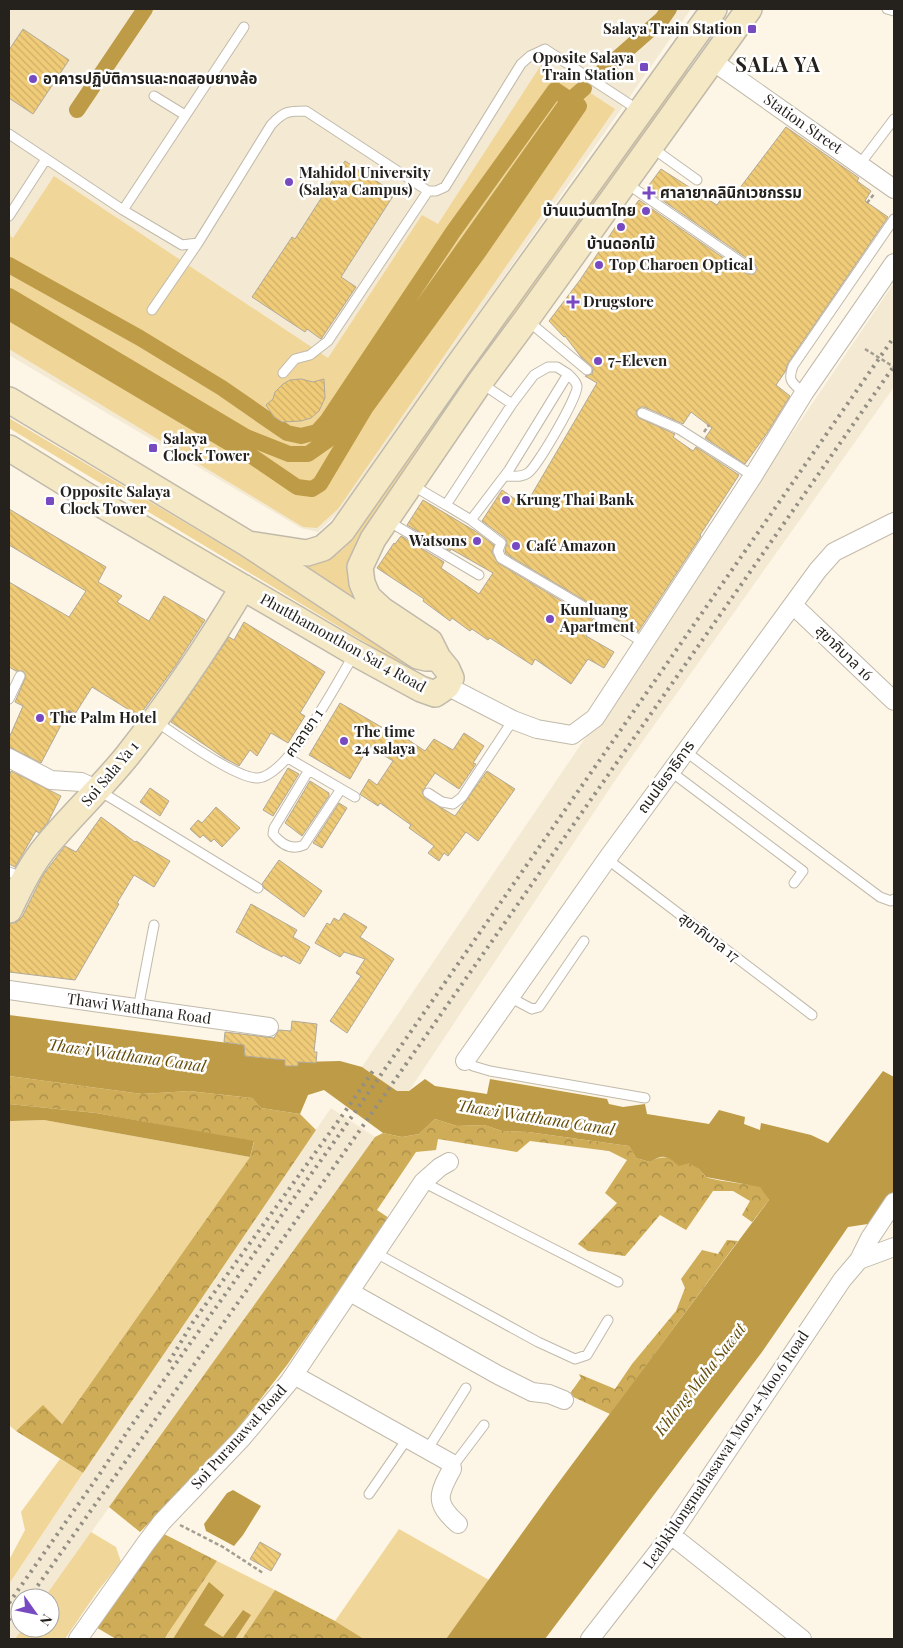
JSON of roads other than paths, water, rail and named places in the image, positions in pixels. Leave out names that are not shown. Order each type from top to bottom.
[{"type":"main road","points":[[248,544],[307,553],[323,548],[342,531],[468,351],[714,9]]},
{"type":"main road","points":[[438,658],[430,642],[382,610],[368,597],[362,583],[360,567],[373,539],[480,382],[749,9]]},
{"type":"main road","name":"Phutthamonthon Sai 4 Road","points":[[9,400],[248,544],[418,656],[438,658],[447,669],[451,678],[448,686],[435,694],[421,689],[355,653],[82,493],[9,448]]},
{"type":"main road","name":"Soi Sala Ya 1","points":[[9,910],[17,875],[98,790],[154,721],[210,641],[243,587]]},
{"type":"street","name":"Station Street","points":[[711,60],[894,189]]},
{"type":"street","points":[[448,686],[513,720],[537,730],[572,735],[596,718],[753,476],[804,393],[894,264]]},
{"type":"street","name":"ถนนโยธาธิการ","points":[[465,1061],[685,750],[818,570],[834,552],[894,522]]},
{"type":"street","name":"สุขาภิบาล 16","points":[[793,605],[894,701]]},
{"type":"street","points":[[9,758],[51,780],[81,782],[98,790]]},
{"type":"street","name":"Thawi Watthana Road","points":[[9,990],[268,1027]]},
{"type":"street","name":"Soi Puranawat Road","points":[[78,1639],[146,1543],[167,1517],[242,1438],[294,1375],[423,1182],[440,1167],[449,1162]]},
{"type":"street","name":"Leabkhlongmahasawat Moo.4-Moo.6 Road","points":[[590,1639],[670,1535],[842,1280],[859,1260],[870,1238],[894,1202]]},
{"type":"street","points":[[859,1260],[894,1247]]},
{"type":"street","points":[[350,1292],[498,1375],[532,1392],[549,1394],[564,1400]]},
{"type":"street","points":[[294,1375],[453,1466],[442,1488],[441,1498],[445,1512],[458,1524]]},
{"type":"street","points":[[670,1535],[802,1639]]},
{"type":"lane","points":[[887,9],[894,10]]},
{"type":"lane","points":[[123,210],[244,27]]},
{"type":"lane","points":[[152,310],[198,243],[271,125],[288,111],[306,111],[428,191],[436,191],[445,187],[521,64],[530,56],[545,49],[641,112]]},
{"type":"lane","points":[[154,96],[185,115]]},
{"type":"lane","points":[[860,164],[894,119]]},
{"type":"lane","points":[[9,134],[123,210],[182,245],[198,243]]},
{"type":"lane","points":[[650,146],[698,180]]},
{"type":"lane","points":[[9,216],[46,159]]},
{"type":"lane","points":[[624,182],[751,269]]},
{"type":"lane","points":[[283,373],[295,359],[310,355],[328,342],[428,191]]},
{"type":"lane","points":[[804,393],[791,381],[790,375],[793,366],[894,219]]},
{"type":"lane","points":[[526,320],[587,370]]},
{"type":"lane","points":[[446,505],[512,404],[534,375],[548,367],[557,367],[574,379],[578,386],[577,393],[534,467],[527,474],[520,477],[505,476]]},
{"type":"lane","points":[[471,520],[505,476],[568,374]]},
{"type":"lane","points":[[480,382],[512,404]]},
{"type":"lane","points":[[642,413],[679,429],[753,476]]},
{"type":"lane","points":[[410,484],[471,520],[501,543],[498,551],[501,558],[646,643]]},
{"type":"lane","points":[[386,520],[479,575]]},
{"type":"lane","name":"ศาลายา 1","points":[[154,721],[236,772],[258,778],[276,770],[288,758],[308,730],[355,653]]},
{"type":"lane","points":[[9,699],[20,676]]},
{"type":"lane","points":[[428,793],[442,802],[453,804],[462,797],[513,720]]},
{"type":"lane","points":[[685,750],[880,897],[893,901]]},
{"type":"lane","points":[[288,758],[354,797]]},
{"type":"lane","points":[[309,770],[274,828],[273,834],[278,840],[289,847],[298,848],[304,845],[341,789]]},
{"type":"lane","points":[[670,771],[803,871],[794,883]]},
{"type":"lane","points":[[98,790],[258,888]]},
{"type":"lane","name":"สุขาภิบาล 17","points":[[607,859],[812,1015]]},
{"type":"lane","points":[[138,1009],[154,925]]},
{"type":"lane","points":[[509,997],[532,1009],[539,1007],[584,941]]},
{"type":"lane","points":[[465,1061],[473,1066],[490,1070],[645,1098]]},
{"type":"lane","points":[[423,1182],[618,1282]]},
{"type":"lane","points":[[376,1253],[538,1342],[575,1359],[587,1355],[608,1320]]},
{"type":"lane","points":[[427,1450],[466,1388]]},
{"type":"lane","points":[[453,1466],[484,1425]]},
{"type":"lane","points":[[369,1494],[408,1439]]},
{"type":"water","points":[[9,1015],[244,1045],[245,1056],[285,1060],[285,1066],[297,1066],[298,1062],[340,1061],[362,1067],[397,1091],[409,1091],[425,1079],[435,1086],[487,1094],[490,1079],[607,1099],[609,1104],[623,1107],[645,1104],[647,1114],[709,1124],[719,1110],[745,1117],[744,1124],[760,1130],[761,1123],[811,1135],[828,1143],[883,1071],[894,1077],[894,1220],[848,1227],[762,1352],[545,1639],[446,1639],[553,1490],[769,1200],[760,1187],[706,1177],[699,1169],[689,1163],[679,1166],[666,1157],[659,1157],[650,1162],[636,1158],[629,1146],[528,1132],[502,1131],[484,1125],[457,1126],[435,1119],[419,1134],[402,1137],[383,1133],[324,1090],[308,1095],[300,1114],[261,1108],[252,1098],[189,1091],[142,1094],[9,1076]]},
{"type":"water","points":[[9,1104],[96,1113],[254,1141],[250,1157],[44,1120],[9,1121]]},
{"type":"water","points":[[233,1490],[261,1506],[234,1546],[206,1531],[204,1524],[227,1493]]},
{"type":"water","points":[[209,1582],[224,1595],[204,1625],[223,1637],[243,1610],[251,1615],[235,1639],[173,1639]]},
{"type":"waterway","points":[[77,110],[145,9]]},
{"type":"waterway","points":[[603,71],[662,19],[669,9]]},
{"type":"waterway","points":[[9,296],[246,437],[289,454],[308,454],[328,440],[566,104],[584,88]]},
{"type":"waterway","points":[[9,265],[140,338],[222,388],[287,433],[301,436],[317,432],[327,421],[453,232],[555,90],[579,106],[480,250],[366,407],[320,484],[312,489],[297,487],[253,457],[9,312]]},
{"type":"railway","points":[[9,1603],[129,1429],[339,1135],[894,337]]},
{"type":"railway","points":[[36,1588],[360,1130],[894,366]]},
{"type":"railway","points":[[169,1362],[193,1322],[375,1068]]},
{"type":"place","name":"Salaya Train Station","points":[[752,29]]},
{"type":"place","name":"Oposite Salaya Train Station","points":[[644,67]]},
{"type":"place","name":"อาคารปฏิบัติการและทดสอบยางล้อ","points":[[33,79]]},
{"type":"place","name":"Mahidol University (Salaya Campus)","points":[[289,182]]},
{"type":"place","name":"ศาลายาคลินิกเวชกรรม","points":[[649,193]]},
{"type":"place","name":"บ้านแว่นตาไทย","points":[[646,211]]},
{"type":"place","name":"บ้านดอกไม้","points":[[621,227]]},
{"type":"place","name":"Top Charoen Optical","points":[[599,265]]},
{"type":"place","name":"Drugstore","points":[[573,302]]},
{"type":"place","name":"7-Eleven","points":[[598,361]]},
{"type":"place","name":"Salaya Clock Tower","points":[[153,448]]},
{"type":"place","name":"Krung Thai Bank","points":[[506,500]]},
{"type":"place","name":"Opposite Salaya Clock Tower","points":[[50,501]]},
{"type":"place","name":"Watsons","points":[[477,541]]},
{"type":"place","name":"Café Amazon","points":[[516,546]]},
{"type":"place","name":"Kunluang Apartment","points":[[550,619]]},
{"type":"place","name":"The Palm Hotel","points":[[40,718]]},
{"type":"place","name":"The time 24 salaya","points":[[344,741]]},
{"type":"district","name":"SALA YA","points":[[778,65]]},
{"type":"water label","name":"Thawi Watthana Canal","points":[[127,1055]]},
{"type":"water label","name":"Thawi Watthana Canal","points":[[536,1117]]},
{"type":"water label","name":"Khlong Maha Sawat","points":[[700,1379]]}]
